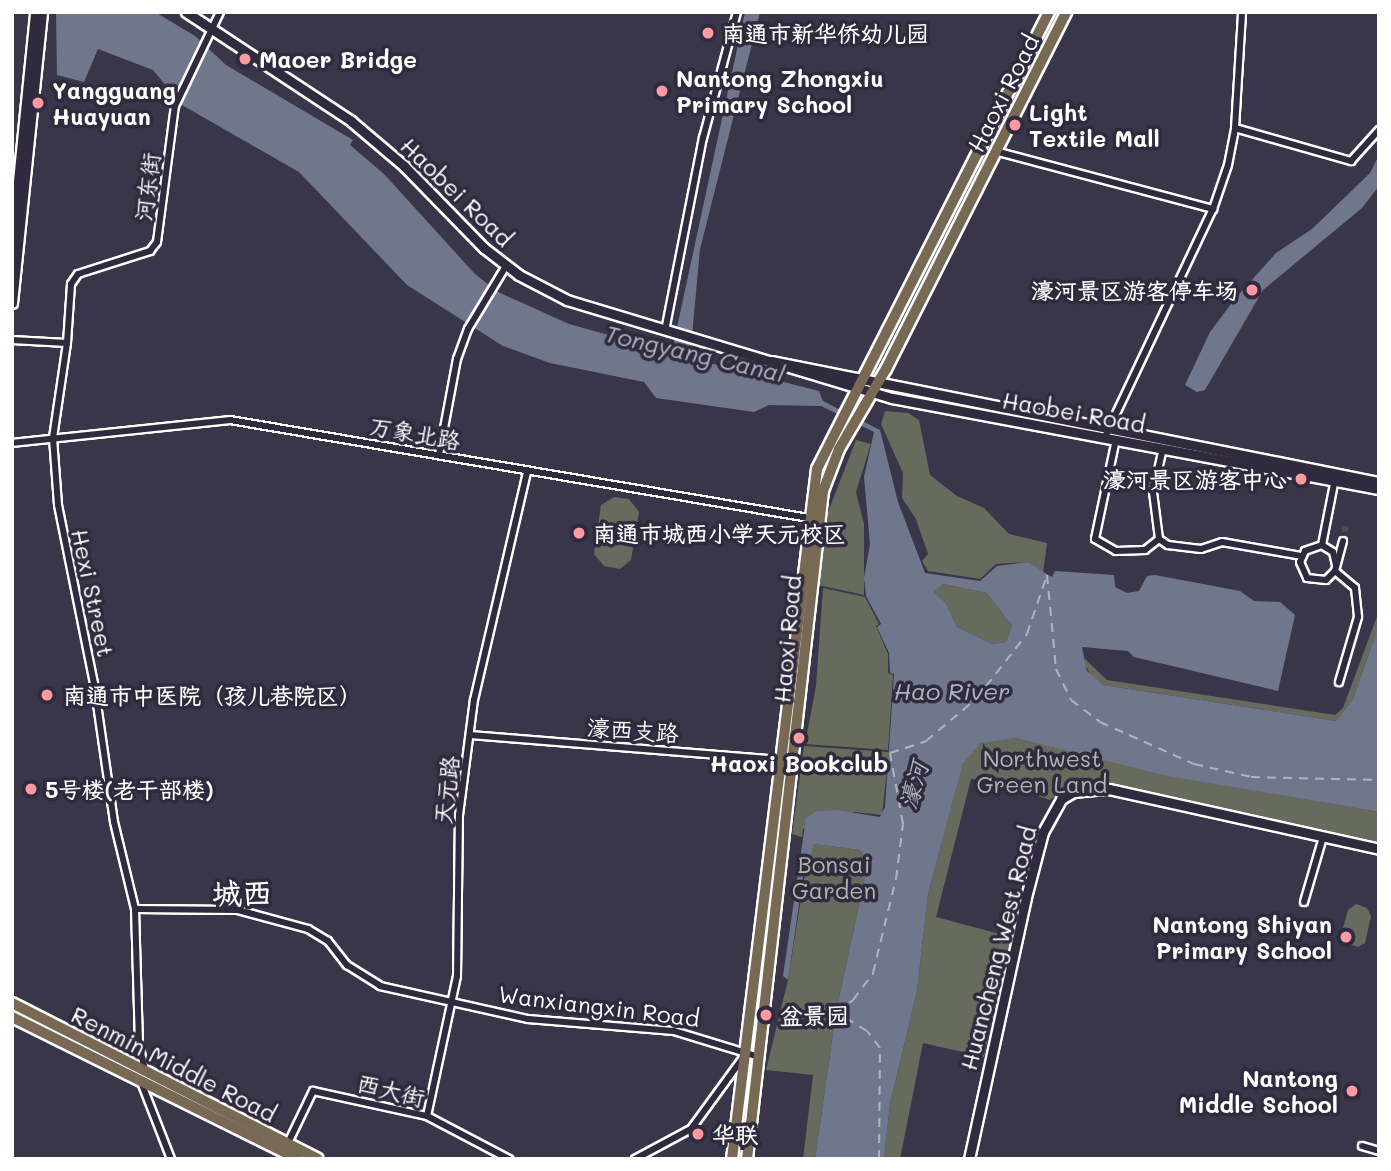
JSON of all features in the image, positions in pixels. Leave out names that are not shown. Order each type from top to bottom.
[{"type":"main road","name":"Haoxi Road","points":[[747,1159],[788,760],[809,519],[817,469],[835,428],[1049,12]]},
{"type":"main road","name":"Haoxi Road","points":[[732,1159],[788,760],[820,505],[847,435],[862,405],[874,389],[1066,12]]},
{"type":"main road","name":"Renmin Middle Road","points":[[12,1003],[318,1159]]},
{"type":"main road","name":"Renmin Middle Road","points":[[12,1017],[298,1159]]},
{"type":"street","points":[[12,240],[17,163],[35,12]]},
{"type":"street","points":[[12,303],[42,12]]},
{"type":"street","name":"Haobei Road","points":[[186,12],[368,134],[506,266],[567,300],[668,332],[766,360],[786,361],[874,389],[1379,482]]},
{"type":"street","name":"河东街","points":[[67,343],[71,284],[78,274],[150,251],[157,242],[174,106],[220,12]]},
{"type":"street","points":[[668,332],[703,138],[737,12]]},
{"type":"street","points":[[1107,433],[1213,209],[1235,128],[1242,12]]},
{"type":"street","points":[[1235,128],[1351,161],[1379,130]]},
{"type":"street","points":[[995,151],[1213,209]]},
{"type":"street","points":[[439,455],[457,359],[468,329],[506,266]]},
{"type":"street","points":[[12,340],[67,343]]},
{"type":"street","name":"Hexi Street","points":[[67,343],[53,438],[58,505],[96,695],[114,822],[135,909],[139,1044],[145,1070]]},
{"type":"street","name":"万象北路","points":[[12,443],[230,420],[809,519]]},
{"type":"street","name":"Haobei Road","points":[[1107,433],[1116,439],[1379,489]]},
{"type":"street","points":[[1116,439],[1096,539],[1116,551],[1145,550],[1159,539]]},
{"type":"street","points":[[1159,539],[1153,492],[1163,447]]},
{"type":"street","name":"天元路","points":[[427,1116],[449,1002],[457,976],[459,815],[480,664],[527,472]]},
{"type":"street","points":[[1322,545],[1335,479]]},
{"type":"street","points":[[1159,539],[1179,547],[1200,549],[1222,542],[1301,556]]},
{"type":"street","points":[[1339,682],[1358,617],[1355,588],[1336,568],[1333,552],[1322,545],[1310,547],[1301,556],[1300,568],[1307,578],[1326,580],[1336,568],[1343,541]]},
{"type":"street","name":"濠西支路","points":[[470,735],[788,760]]},
{"type":"street","name":"Huancheng West Road","points":[[969,1159],[1043,832],[1067,795],[1086,789],[1109,789],[1379,849]]},
{"type":"street","points":[[1304,902],[1323,837]]},
{"type":"street","name":"Wanxiangxin Road","points":[[135,909],[209,906],[296,925],[328,941],[364,979],[449,1002],[528,1019],[674,1031],[707,1038],[745,1055],[759,1057]]},
{"type":"street","points":[[635,1159],[691,1129],[745,1055]]},
{"type":"street","points":[[141,1082],[171,1159]]},
{"type":"street","name":"西大街","points":[[288,1143],[313,1091],[427,1116],[509,1159]]},
{"type":"street","points":[[1362,1146],[1379,1151]]},
{"type":"green space","points":[[885,411],[908,413],[919,420],[930,475],[957,496],[984,508],[1009,534],[1047,543],[1043,574],[1027,562],[996,564],[980,579],[928,571],[922,561],[928,554],[916,519],[902,498],[903,473],[881,424]]},
{"type":"green space","points":[[856,440],[871,444],[856,492],[864,524],[864,595],[818,585],[823,525]]},
{"type":"green space","points":[[614,497],[629,499],[639,512],[631,560],[620,569],[604,566],[594,554],[601,505]]},
{"type":"green space","points":[[943,584],[987,593],[1012,626],[1006,642],[992,644],[957,627],[946,603],[934,592]]},
{"type":"green space","points":[[823,588],[865,597],[879,624],[876,626],[888,654],[888,673],[893,675],[888,750],[805,744],[816,686]]},
{"type":"green space","points":[[1379,611],[1379,625],[1353,699],[1336,721],[1103,685],[1092,678],[1085,664],[1085,659],[1107,680],[1335,715],[1343,708]]},
{"type":"green space","name":"Northwest Green Land","points":[[995,738],[1015,738],[1162,774],[1379,812],[1379,842],[1103,781],[1076,783],[1050,800],[991,780],[971,779],[936,917],[1011,937],[984,1057],[923,1043],[900,1159],[884,1159],[890,1104],[917,991],[928,894],[963,762],[981,743]]},
{"type":"green space","points":[[804,746],[889,752],[882,815],[855,812],[803,829],[802,837],[792,834]]},
{"type":"green space","name":"Bonsai Garden","points":[[814,844],[860,850],[868,863],[836,1012],[815,1159],[803,1159],[813,1075],[766,1070],[788,980],[808,854]]},
{"type":"green space","points":[[1356,904],[1367,908],[1371,916],[1365,943],[1358,947],[1346,943],[1341,935],[1348,910]]},
{"type":"water","name":"Hao River","points":[[56,12],[155,12],[195,36],[226,65],[353,140],[350,145],[384,174],[475,274],[498,292],[569,324],[660,349],[673,346],[745,12],[760,12],[700,249],[690,358],[819,391],[823,401],[880,430],[898,502],[925,573],[980,581],[997,566],[1027,562],[1052,577],[1055,571],[1114,575],[1115,587],[1127,593],[1139,591],[1147,576],[1155,575],[1240,591],[1254,601],[1280,602],[1295,615],[1278,691],[1134,657],[1128,651],[1082,647],[1087,671],[1103,685],[1336,721],[1353,699],[1379,625],[1379,812],[1163,775],[1015,738],[981,743],[963,763],[928,894],[917,991],[890,1104],[884,1159],[815,1159],[836,1012],[868,863],[860,850],[814,844],[803,877],[788,980],[783,976],[806,818],[817,811],[837,810],[880,817],[885,807],[894,674],[890,673],[889,653],[877,627],[881,624],[866,596],[864,578],[870,544],[864,477],[874,432],[821,406],[769,405],[754,412],[656,398],[644,382],[550,363],[503,346],[407,285],[299,172],[182,105],[153,70],[98,49],[84,82],[57,75]],"holes":[[[943,584],[987,593],[1012,626],[1006,642],[992,644],[957,627],[946,603],[934,592]]]},
{"type":"water","points":[[1379,155],[1379,186],[1362,208],[1263,290],[1205,390],[1197,392],[1185,385],[1210,332],[1234,300],[1276,253],[1312,229],[1370,173]]},
{"type":"ferry route","points":[[879,1159],[880,1048],[867,1031],[836,1012],[853,1000],[873,973],[896,879],[903,824],[890,753],[926,741],[976,699],[1027,634],[1047,575],[1056,669],[1071,700],[1100,722],[1194,764],[1251,777],[1379,780]]},
{"type":"tunnel","points":[[1343,541],[1346,524]]},
{"type":"place","name":"南通市新华侨幼儿园","points":[[708,33]]},
{"type":"place","name":"Maoer Bridge","points":[[245,59]]},
{"type":"place","name":"Nantong Zhongxiu Primary School","points":[[662,91]]},
{"type":"place","name":"Yangguang Huayuan","points":[[38,103]]},
{"type":"place","name":"Light Textile Mall","points":[[1015,125]]},
{"type":"place","name":"濠河景区游客停车场","points":[[1252,290]]},
{"type":"place","name":"濠河景区游客中心","points":[[1301,479]]},
{"type":"place","name":"南通市城西小学天元校区","points":[[579,533]]},
{"type":"place","name":"南通市中医院（孩儿巷院区）","points":[[47,695]]},
{"type":"place","name":"Haoxi Bookclub","points":[[799,738]]},
{"type":"place","name":"5号楼(老干部楼)","points":[[31,789]]},
{"type":"place","name":"Nantong Shiyan Primary School","points":[[1346,937]]},
{"type":"place","name":"盆景园","points":[[766,1015]]},
{"type":"place","name":"Nantong Middle School","points":[[1352,1091]]},
{"type":"place","name":"华联","points":[[698,1134]]},
{"type":"district","name":"城西","points":[[242,892]]},
{"type":"water label","name":"Tongyang Canal","points":[[695,353]]},
{"type":"water label","name":"濠河","points":[[913,785]]}]
